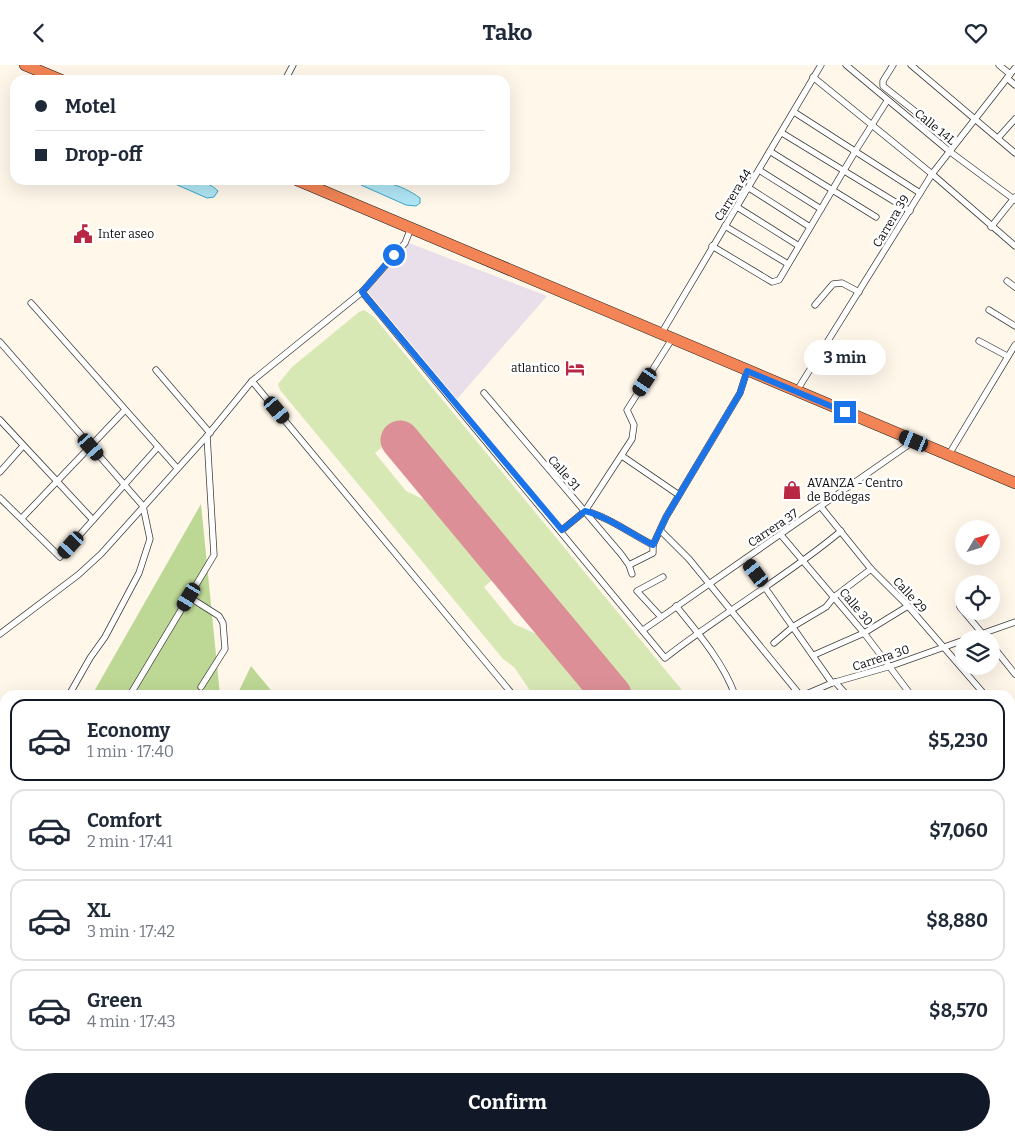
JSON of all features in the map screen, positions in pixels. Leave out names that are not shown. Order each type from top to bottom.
[{"type":"highway","points":[[27,65],[50,75]]},
{"type":"highway","points":[[309,185],[987,473],[1015,483]]},
{"type":"highway","points":[[987,473],[1015,489]]},
{"type":"street","name":"Carrera 44","points":[[661,334],[821,65]]},
{"type":"street","points":[[893,65],[883,81],[883,86],[955,143]]},
{"type":"street","points":[[999,65],[1015,85]]},
{"type":"street","name":"Calle 14L","points":[[849,66],[887,101],[949,151],[1014,199]]},
{"type":"street","points":[[915,66],[1015,153]]},
{"type":"street","name":"Carrera 39","points":[[796,391],[932,174],[1015,69]]},
{"type":"street","points":[[814,77],[932,174],[1015,246]]},
{"type":"street","points":[[712,246],[772,282],[779,280],[887,101]]},
{"type":"street","points":[[794,111],[920,193]]},
{"type":"street","points":[[998,138],[1015,119]]},
{"type":"street","points":[[782,133],[910,211]]},
{"type":"street","points":[[770,152],[876,217]]},
{"type":"street","points":[[759,170],[821,209]]},
{"type":"street","points":[[749,187],[810,227]]},
{"type":"street","points":[[991,227],[1014,199]]},
{"type":"street","points":[[737,207],[799,246]]},
{"type":"street","points":[[725,226],[788,264]]},
{"type":"street","points":[[0,634],[78,575],[100,554],[209,435],[252,381],[362,292],[405,243],[411,229]]},
{"type":"street","points":[[1007,281],[1015,287]]},
{"type":"street","points":[[815,305],[833,284],[842,283],[859,292]]},
{"type":"street","points":[[362,292],[562,530],[665,658],[698,632],[804,562],[841,531]]},
{"type":"street","points":[[31,303],[124,411],[177,468]]},
{"type":"street","points":[[990,310],[1015,326]]},
{"type":"street","points":[[562,530],[585,511],[632,439],[634,425],[627,410],[672,339]]},
{"type":"street","points":[[978,341],[1007,356]]},
{"type":"street","points":[[0,342],[143,505],[150,539],[139,573],[105,637],[90,658],[72,690]]},
{"type":"street","points":[[948,456],[1015,345]]},
{"type":"street","points":[[133,690],[214,555],[209,435],[156,369]]},
{"type":"street","points":[[629,565],[653,553],[653,545],[666,517],[740,393],[747,371]]},
{"type":"street","points":[[252,381],[509,690]]},
{"type":"street","name":"Calle 31","points":[[484,393],[585,511],[629,565],[632,574]]},
{"type":"street","points":[[22,517],[58,482],[124,411]]},
{"type":"street","points":[[0,420],[93,520]]},
{"type":"street","name":"Carrera 37","points":[[643,631],[676,606],[914,441]]},
{"type":"street","points":[[0,472],[23,446]]},
{"type":"street","points":[[0,498],[22,517],[60,557],[158,447]]},
{"type":"street","points":[[622,456],[679,495]]},
{"type":"street","name":"Calle 29","points":[[821,507],[871,569],[908,606],[981,690]]},
{"type":"street","points":[[585,511],[600,515],[636,538],[653,545]]},
{"type":"street","points":[[661,531],[709,584],[798,690]]},
{"type":"street","name":"Calle 30","points":[[781,535],[891,666],[908,690]]},
{"type":"street","points":[[745,559],[814,655],[842,690]]},
{"type":"street","points":[[774,643],[794,626],[826,607],[834,597],[871,569]]},
{"type":"street","points":[[661,617],[637,591],[663,577]]},
{"type":"street","points":[[189,597],[219,616],[223,623],[225,649],[202,687]]},
{"type":"street","points":[[676,606],[698,632],[727,676],[734,690]]},
{"type":"street","points":[[814,655],[864,633],[908,606]]},
{"type":"street","points":[[972,620],[980,630]]},
{"type":"street","name":"Carrera 30","points":[[992,630],[1015,622]]},
{"type":"street","name":"Carrera 30","points":[[814,690],[834,682],[891,666],[955,643]]},
{"type":"street","points":[[1000,655],[1015,674]]},
{"type":"shaded area","points":[[409,243],[547,296],[457,399],[367,291]]},
{"type":"green space","points":[[364,310],[374,317],[682,690],[626,690],[407,427],[375,453],[406,491],[440,507],[496,577],[484,587],[514,624],[550,640],[592,690],[530,690],[514,667],[503,659],[280,390],[278,384],[292,367],[359,312]]},
{"type":"green space","points":[[201,504],[220,690],[95,690]]},
{"type":"green space","points":[[251,666],[271,690],[239,690]]},
{"type":"water","points":[[177,185],[209,185],[218,191],[214,197],[207,198]]},
{"type":"water","points":[[361,185],[394,185],[406,189],[420,198],[420,203],[416,206],[406,205]]},
{"type":"runway","points":[[400,440],[608,690]]},
{"type":"place","name":"Inter aseo","points":[[83,234]]},
{"type":"place","name":"atlantico","points":[[575,368]]},
{"type":"place","name":"AVANZA - Centro de Bodegas","points":[[792,490]]},
{"type":"route","points":[[394,255],[362,292],[562,530],[585,511],[600,515],[636,538],[653,545],[666,517],[740,393],[747,371],[845,412]]}]
